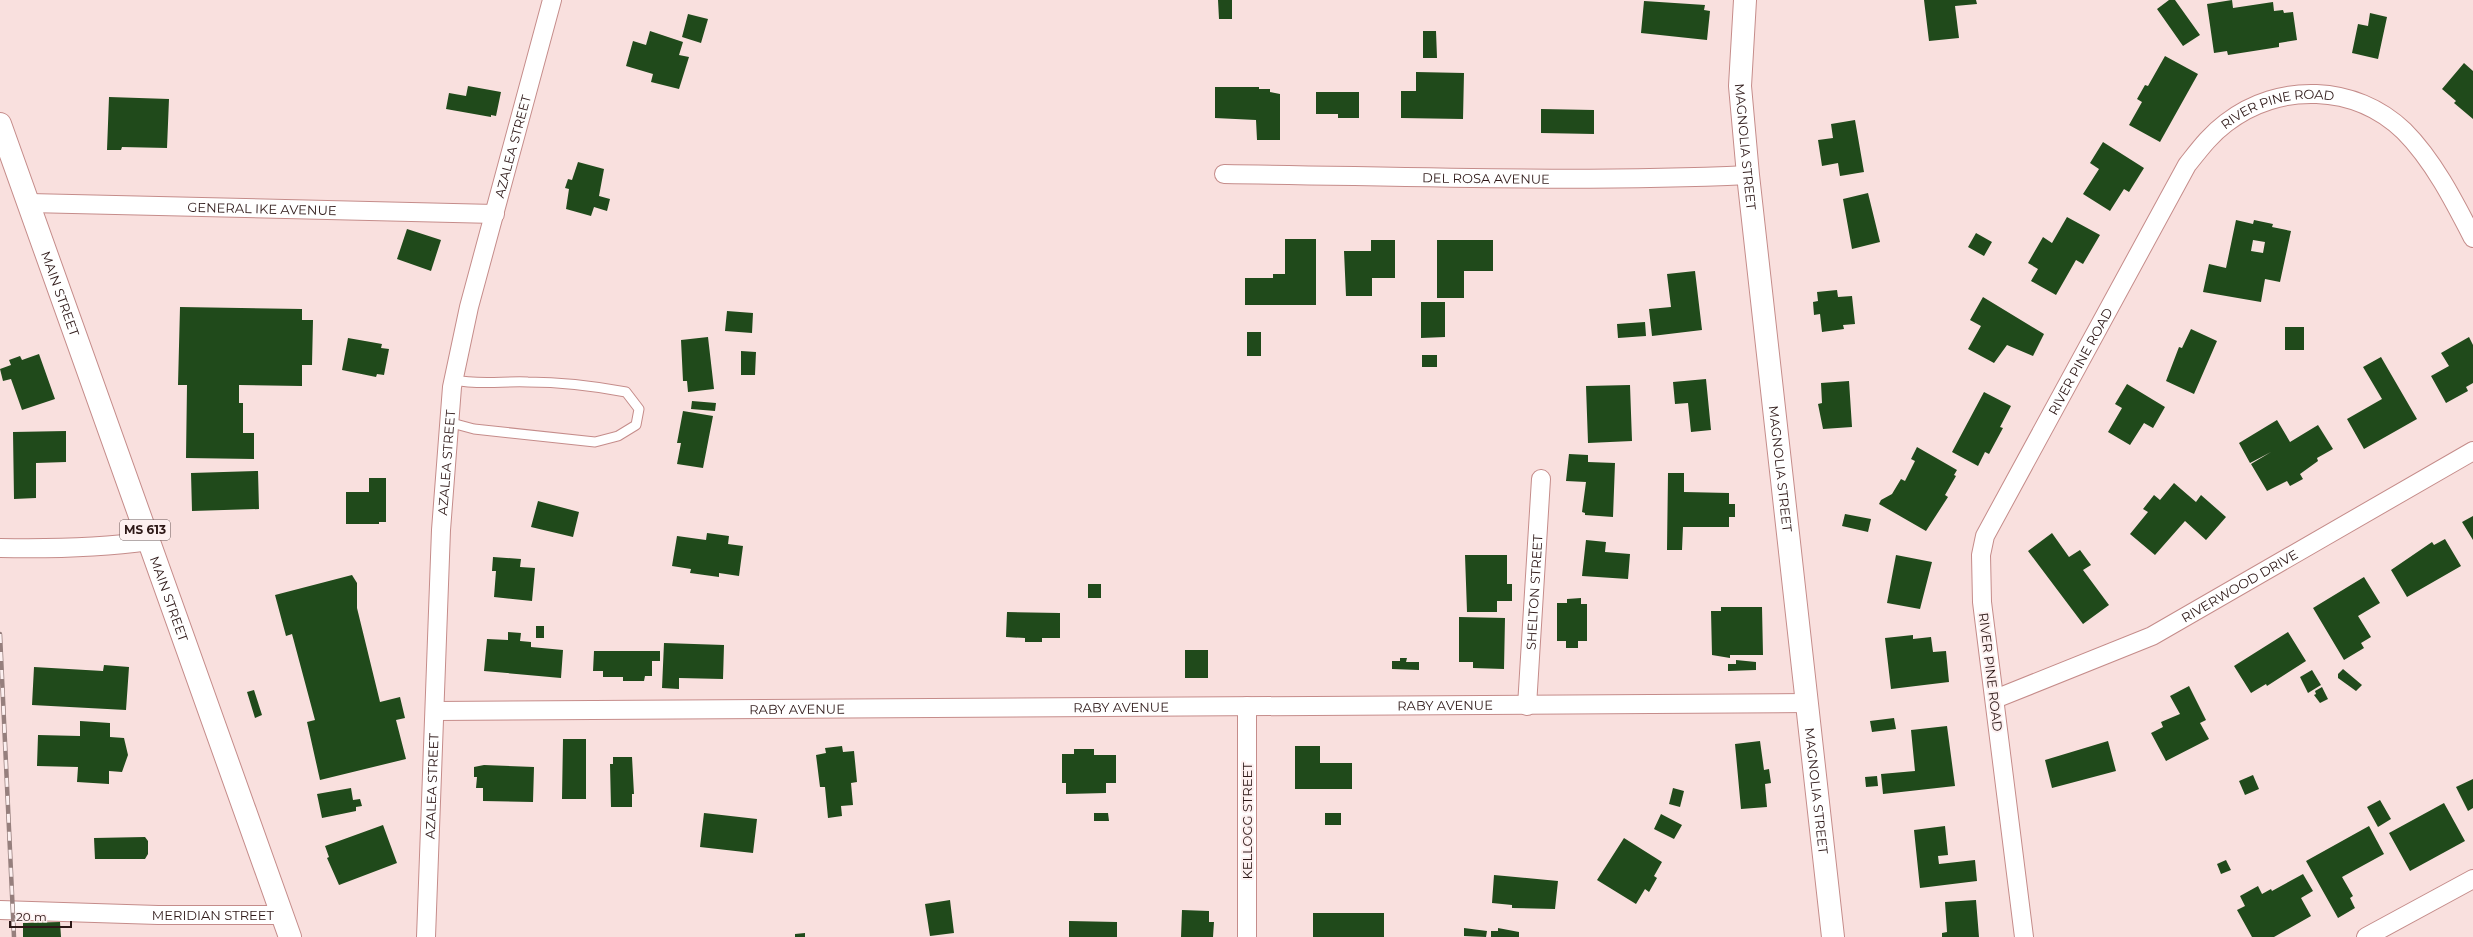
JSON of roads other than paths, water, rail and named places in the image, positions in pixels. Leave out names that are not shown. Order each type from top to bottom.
[{"type":"street","name":"AZALEA STREET","points":[[426,937],[441,530],[448,422],[454,380],[469,307],[552,0]]},
{"type":"street","name":"MAGNOLIA STREET","points":[[1744,0],[1740,86],[1748,175],[1833,937]]},
{"type":"street","name":"RIVER PINE ROAD","points":[[2024,937],[1982,602],[1981,556],[1985,536],[2187,165],[2207,139],[2226,122],[2246,109],[2269,100],[2301,93],[2332,95],[2364,103],[2380,111],[2403,130],[2421,150],[2473,238]]},
{"type":"street","name":"MAIN STREET","points":[[0,124],[6,156],[29,203],[290,937]]},
{"type":"street","name":"DEL ROSA AVENUE","points":[[1224,174],[1546,179],[1656,179],[1748,175]]},
{"type":"street","name":"GENERAL IKE AVENUE","points":[[29,203],[495,214]]},
{"type":"street","name":"RIVERWOOD DRIVE","points":[[1995,699],[2152,636],[2473,451]]},
{"type":"street","name":"SHELTON STREET","points":[[1526,706],[1541,479]]},
{"type":"street","points":[[0,548],[99,546],[149,541]]},
{"type":"street","name":"RABY AVENUE","points":[[435,711],[1247,706],[1526,706],[1807,703]]},
{"type":"street","name":"KELLOGG STREET","points":[[1247,706],[1247,937]]},
{"type":"street","points":[[2366,937],[2473,879]]},
{"type":"street","name":"MERIDIAN STREET","points":[[0,910],[158,915],[282,915]]},
{"type":"lane","points":[[448,422],[474,429],[595,442],[618,436],[636,425],[639,409],[626,392],[600,387],[528,382],[468,383],[454,380]]},
{"type":"railway","points":[[0,634],[14,937]]}]
